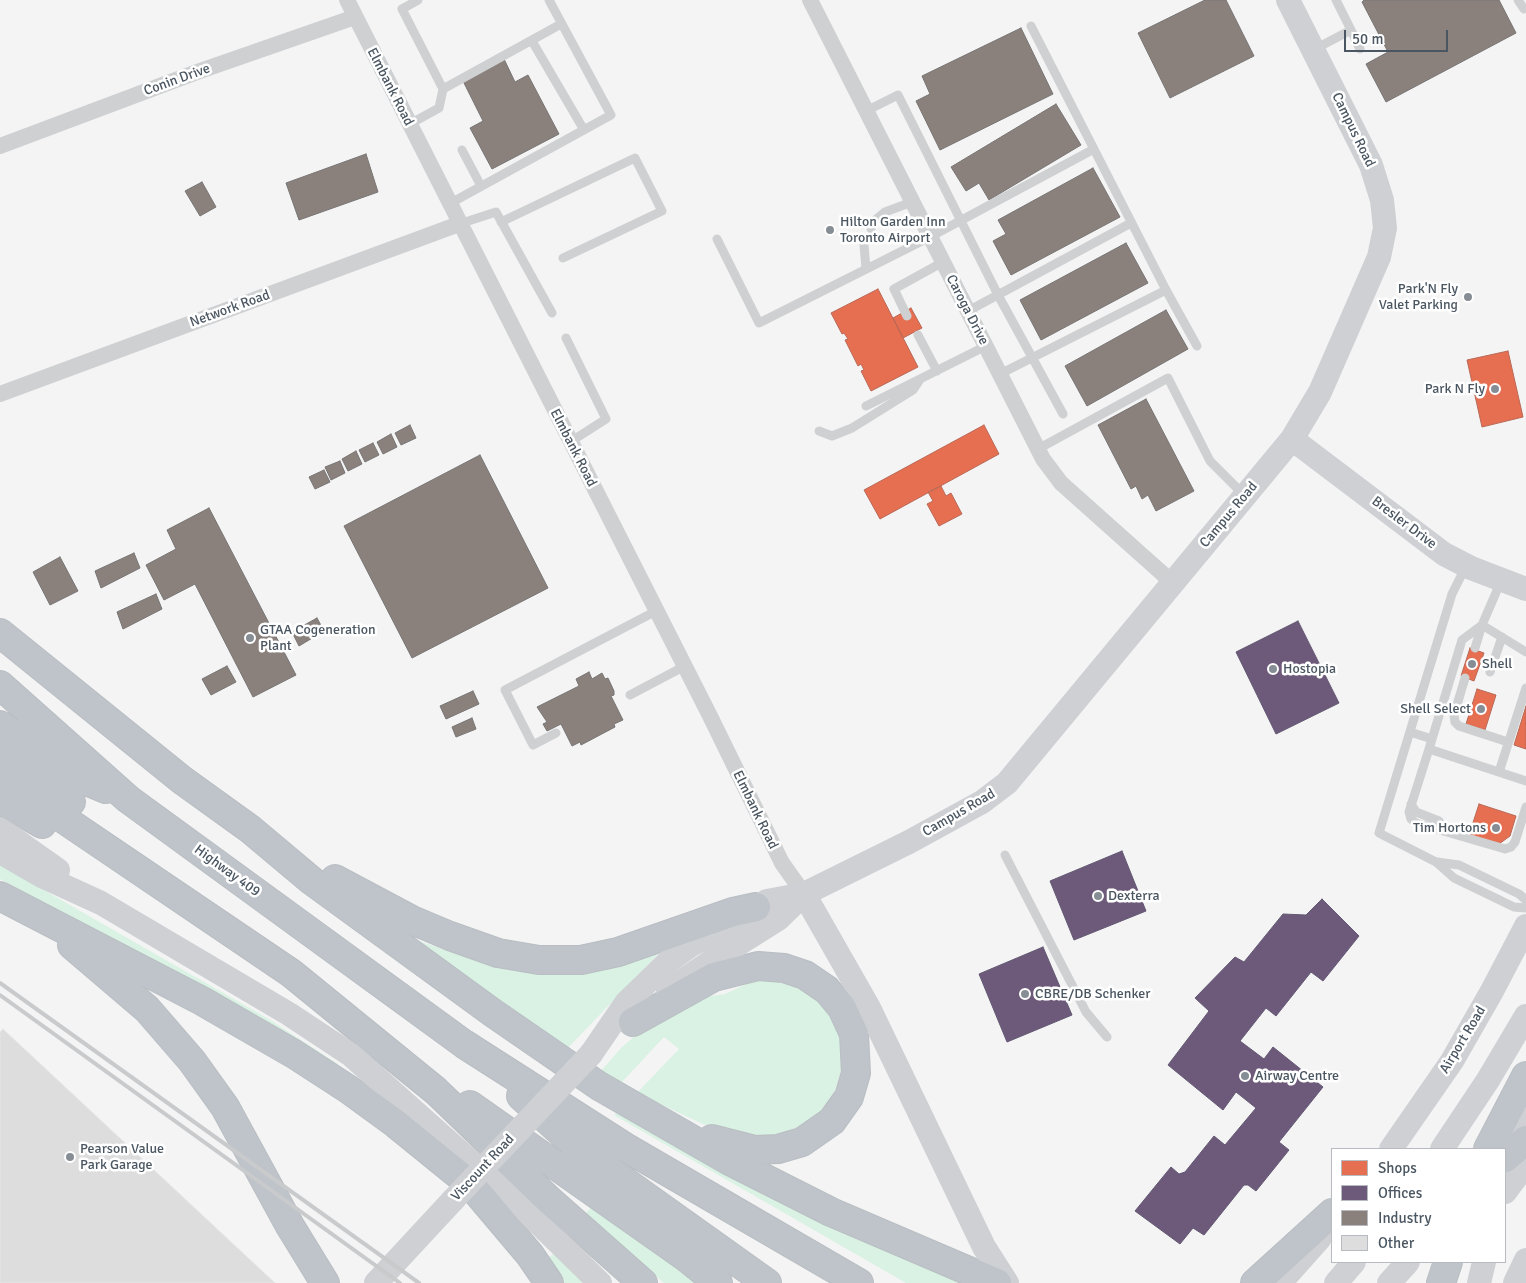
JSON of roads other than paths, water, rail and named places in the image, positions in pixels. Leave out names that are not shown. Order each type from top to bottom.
[{"type":"highway","points":[[0,633],[182,780],[250,829],[312,881],[492,1013],[599,1086],[728,1160],[830,1212],[997,1283]]},
{"type":"highway","name":"Highway 409","points":[[0,685],[128,799],[464,1044]]},
{"type":"highway","points":[[0,725],[67,773],[128,799]]},
{"type":"highway","points":[[0,750],[154,867],[178,889],[182,900]]},
{"type":"highway","points":[[0,776],[291,973],[436,1092],[542,1193],[643,1283]]},
{"type":"highway","points":[[0,800],[75,844],[129,880],[152,892],[182,900]]},
{"type":"highway","points":[[250,829],[362,894],[412,920],[450,936],[518,958],[562,962],[582,960],[635,946],[733,912],[756,908]]},
{"type":"highway","points":[[0,896],[202,1001],[294,1054],[348,1089],[396,1124],[470,1184],[530,1255],[549,1283]]},
{"type":"highway","points":[[36,916],[147,1009],[192,1061],[225,1107],[290,1226],[325,1283]]},
{"type":"highway","points":[[633,1022],[714,977],[758,966],[771,966],[795,971],[821,984],[842,1008],[854,1034],[856,1073],[849,1097],[832,1121],[802,1142],[778,1149],[755,1150],[729,1145],[661,1121]]},
{"type":"highway","points":[[464,1044],[625,1147],[857,1280]]},
{"type":"highway","points":[[464,1044],[582,1151],[767,1283]]},
{"type":"highway","points":[[1489,1148],[1526,1076]]},
{"type":"highway","points":[[436,1092],[458,1096],[686,1258],[718,1283]]},
{"type":"highway","points":[[1506,1156],[1524,1127]]},
{"type":"highway","points":[[1255,1283],[1331,1214]]},
{"type":"highway","points":[[1441,1283],[1448,1263]]},
{"type":"street","name":"Elmbank Road","points":[[346,0],[782,864],[804,894]]},
{"type":"street","name":"Caroga Drive","points":[[810,0],[1038,449],[1061,483],[1173,583]]},
{"type":"street","name":"Campus Road","points":[[591,1054],[626,1003],[669,961],[691,945],[768,901],[804,894],[982,802],[1007,783],[1065,710],[1292,439],[1320,392],[1379,257],[1386,228],[1382,200],[1371,165],[1288,0]]},
{"type":"street","name":"Conin Drive","points":[[0,146],[197,72],[355,17]]},
{"type":"street","name":"Network Road","points":[[0,394],[459,224]]},
{"type":"street","name":"Bresler Drive","points":[[1292,439],[1444,554],[1501,581],[1526,589]]},
{"type":"street","points":[[0,829],[101,903],[290,1014],[351,1055],[525,1210],[600,1283]]},
{"type":"street","points":[[0,852],[42,876],[101,903]]},
{"type":"street","name":"Campus Road","points":[[591,1054],[633,1022],[679,982],[778,919],[804,894]]},
{"type":"street","points":[[804,894],[869,1008],[984,1247],[1008,1283]]},
{"type":"street","name":"Airport Road","points":[[1392,1148],[1452,1061],[1526,926]]},
{"type":"street","points":[[1443,1148],[1488,1080],[1526,1016]]},
{"type":"street","name":"Viscount Road","points":[[376,1283],[591,1054]]},
{"type":"street","points":[[1503,1148],[1524,1127]]},
{"type":"street","points":[[1506,1191],[1526,1164]]},
{"type":"street","points":[[1280,1283],[1331,1225]]},
{"type":"street","points":[[1515,1283],[1526,1260]]},
{"type":"street","points":[[1336,1283],[1353,1263]]},
{"type":"street","points":[[1389,1283],[1407,1263]]},
{"type":"street","points":[[1411,1283],[1426,1263]]},
{"type":"street","points":[[1479,1283],[1484,1263]]},
{"type":"lane","points":[[408,124],[439,108],[443,89],[402,10],[418,0]]},
{"type":"lane","points":[[449,204],[611,115],[549,0]]},
{"type":"lane","points":[[1336,0],[1360,48]]},
{"type":"lane","points":[[1518,0],[1524,9]]},
{"type":"lane","points":[[443,89],[562,24]]},
{"type":"lane","points":[[1030,26],[1131,223],[1197,346]]},
{"type":"lane","points":[[1313,50],[1351,30]]},
{"type":"lane","points":[[532,41],[584,130]]},
{"type":"lane","points":[[866,111],[898,96],[998,295],[1063,414]]},
{"type":"lane","points":[[462,150],[481,186]]},
{"type":"lane","points":[[717,239],[759,323],[930,237],[1094,150]]},
{"type":"lane","points":[[502,222],[635,158],[662,211],[563,258]]},
{"type":"lane","points":[[871,229],[874,220],[885,212],[912,202]]},
{"type":"lane","points":[[459,224],[496,212],[552,313]]},
{"type":"lane","points":[[968,311],[1131,223]]},
{"type":"lane","points":[[864,245],[866,269]]},
{"type":"lane","points":[[908,316],[894,289],[943,262]]},
{"type":"lane","points":[[1000,374],[1166,290]]},
{"type":"lane","points":[[918,335],[937,371]]},
{"type":"lane","points":[[566,338],[606,419],[570,442]]},
{"type":"lane","points":[[866,406],[916,388],[919,381],[986,346]]},
{"type":"lane","points":[[1038,449],[1168,378],[1210,461],[1244,496]]},
{"type":"lane","points":[[819,431],[832,436],[852,428],[891,398]]},
{"type":"lane","points":[[1466,565],[1452,594],[1379,833],[1436,862],[1454,878],[1514,907],[1526,908]]},
{"type":"lane","points":[[1474,648],[1501,581]]},
{"type":"lane","points":[[556,733],[533,745],[505,690],[656,611]]},
{"type":"lane","points":[[1482,625],[1526,652]]},
{"type":"lane","points":[[1482,625],[1462,640],[1409,812],[1411,819],[1416,823],[1500,848],[1511,848],[1515,842],[1526,807]]},
{"type":"lane","points":[[1490,672],[1502,637]]},
{"type":"lane","points":[[630,695],[683,667]]},
{"type":"lane","points":[[1465,678],[1454,714],[1455,722],[1459,726],[1508,742]]},
{"type":"lane","points":[[1498,772],[1520,715],[1526,688]]},
{"type":"lane","points":[[1448,689],[1461,693]]},
{"type":"lane","points":[[1410,732],[1432,739]]},
{"type":"lane","points":[[1429,749],[1526,781]]},
{"type":"lane","points":[[1006,855],[1086,1012],[1108,1037]]},
{"type":"lane","points":[[1436,862],[1459,865],[1519,894],[1526,900]]},
{"type":"railway","points":[[0,983],[419,1283]]},
{"type":"railway","points":[[0,995],[400,1283]]},
{"type":"place","name":"Hilton Garden Inn Toronto Airport","points":[[830,230]]},
{"type":"place","name":"Park'N Fly Valet Parking","points":[[1468,297]]},
{"type":"place","name":"Park N Fly","points":[[1495,389]]},
{"type":"place","name":"GTAA Cogeneration Plant","points":[[250,638]]},
{"type":"place","name":"Shell","points":[[1472,664]]},
{"type":"place","name":"Hostopia","points":[[1273,669]]},
{"type":"place","name":"Shell Select","points":[[1481,709]]},
{"type":"place","name":"Tim Hortons","points":[[1496,828]]},
{"type":"place","name":"Dexterra","points":[[1098,896]]},
{"type":"place","name":"CBRE/DB Schenker","points":[[1025,994]]},
{"type":"place","name":"Airway Centre","points":[[1245,1076]]},
{"type":"place","name":"Pearson Value Park Garage","points":[[70,1157]]}]
